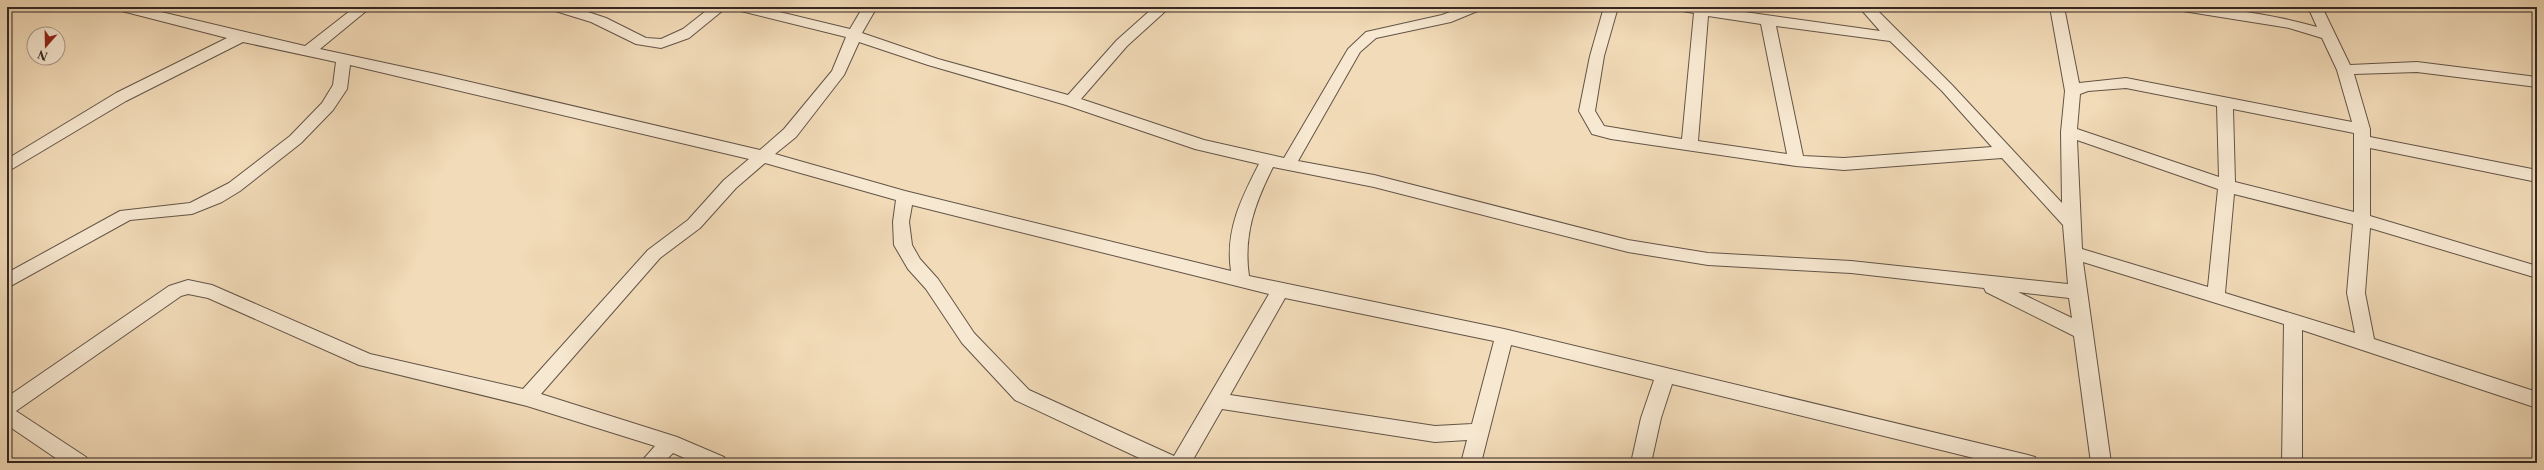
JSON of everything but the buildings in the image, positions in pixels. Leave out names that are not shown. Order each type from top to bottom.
[{"type":"street","points":[[123,7],[241,37],[343,58],[765,157],[905,197],[1280,290],[1504,336],[2028,463]]},
{"type":"street","points":[[308,51],[364,7]]},
{"type":"street","points":[[557,7],[601,21],[638,41],[650,44],[667,42],[684,35],[720,7]]},
{"type":"street","points":[[742,7],[854,35],[933,62],[1071,101],[1181,140],[1268,161],[1374,181],[1628,246],[1708,259],[1851,267],[2077,292]]},
{"type":"street","points":[[527,398],[654,254],[694,224],[730,184],[765,157],[790,133],[839,72],[854,35],[870,7]]},
{"type":"street","points":[[1071,101],[1122,43],[1162,7]]},
{"type":"street","points":[[1288,165],[1341,71],[1362,41],[1371,35],[1446,19],[1475,7]]},
{"type":"street","points":[[1611,7],[1597,56],[1587,111],[1598,130],[1611,134],[1796,160],[1844,164],[2004,152]]},
{"type":"street","points":[[1682,7],[1768,21],[1894,37]]},
{"type":"street","points":[[1866,7],[1894,37],[1929,69],[2071,224]]},
{"type":"street","points":[[2057,7],[2073,91],[2069,132],[2071,224],[2081,331],[2101,463]]},
{"type":"street","points":[[2183,7],[2290,24],[2326,34]]},
{"type":"street","points":[[2315,7],[2326,34],[2345,70],[2362,135],[2362,220],[2356,294],[2366,346]]},
{"type":"street","points":[[1690,144],[1702,10]]},
{"type":"street","points":[[1768,21],[1796,160]]},
{"type":"street","points":[[7,166],[121,97],[241,37]]},
{"type":"street","points":[[7,281],[126,215],[142,212],[178,210],[200,206],[218,198],[299,135],[328,108],[342,80],[343,58]]},
{"type":"street","points":[[2345,70],[2417,67],[2537,82]]},
{"type":"street","points":[[2073,91],[2086,86],[2126,83],[2225,102],[2537,176]]},
{"type":"street","points":[[2216,296],[2227,186],[2225,102]]},
{"type":"street","points":[[2069,132],[2227,186],[2362,220],[2537,272]]},
{"type":"street","points":[[1241,280],[1236,238],[1244,210],[1268,161]]},
{"type":"street","points":[[905,197],[901,233],[905,249],[968,338],[995,367],[1022,394],[1169,463]]},
{"type":"street","points":[[2074,253],[2294,320],[2366,346],[2537,400]]},
{"type":"street","points":[[1985,283],[2081,331]]},
{"type":"street","points":[[7,407],[175,291],[188,287],[212,292],[366,360],[527,398],[670,443],[717,463]]},
{"type":"street","points":[[1180,463],[1280,290]]},
{"type":"street","points":[[2292,463],[2291,374],[2294,320]]},
{"type":"street","points":[[1471,463],[1504,336]]},
{"type":"street","points":[[1641,463],[1651,418],[1665,376]]},
{"type":"street","points":[[1216,400],[1435,434],[1479,431]]},
{"type":"street","points":[[7,414],[79,463]]},
{"type":"street","points":[[650,463],[670,443]]}]
